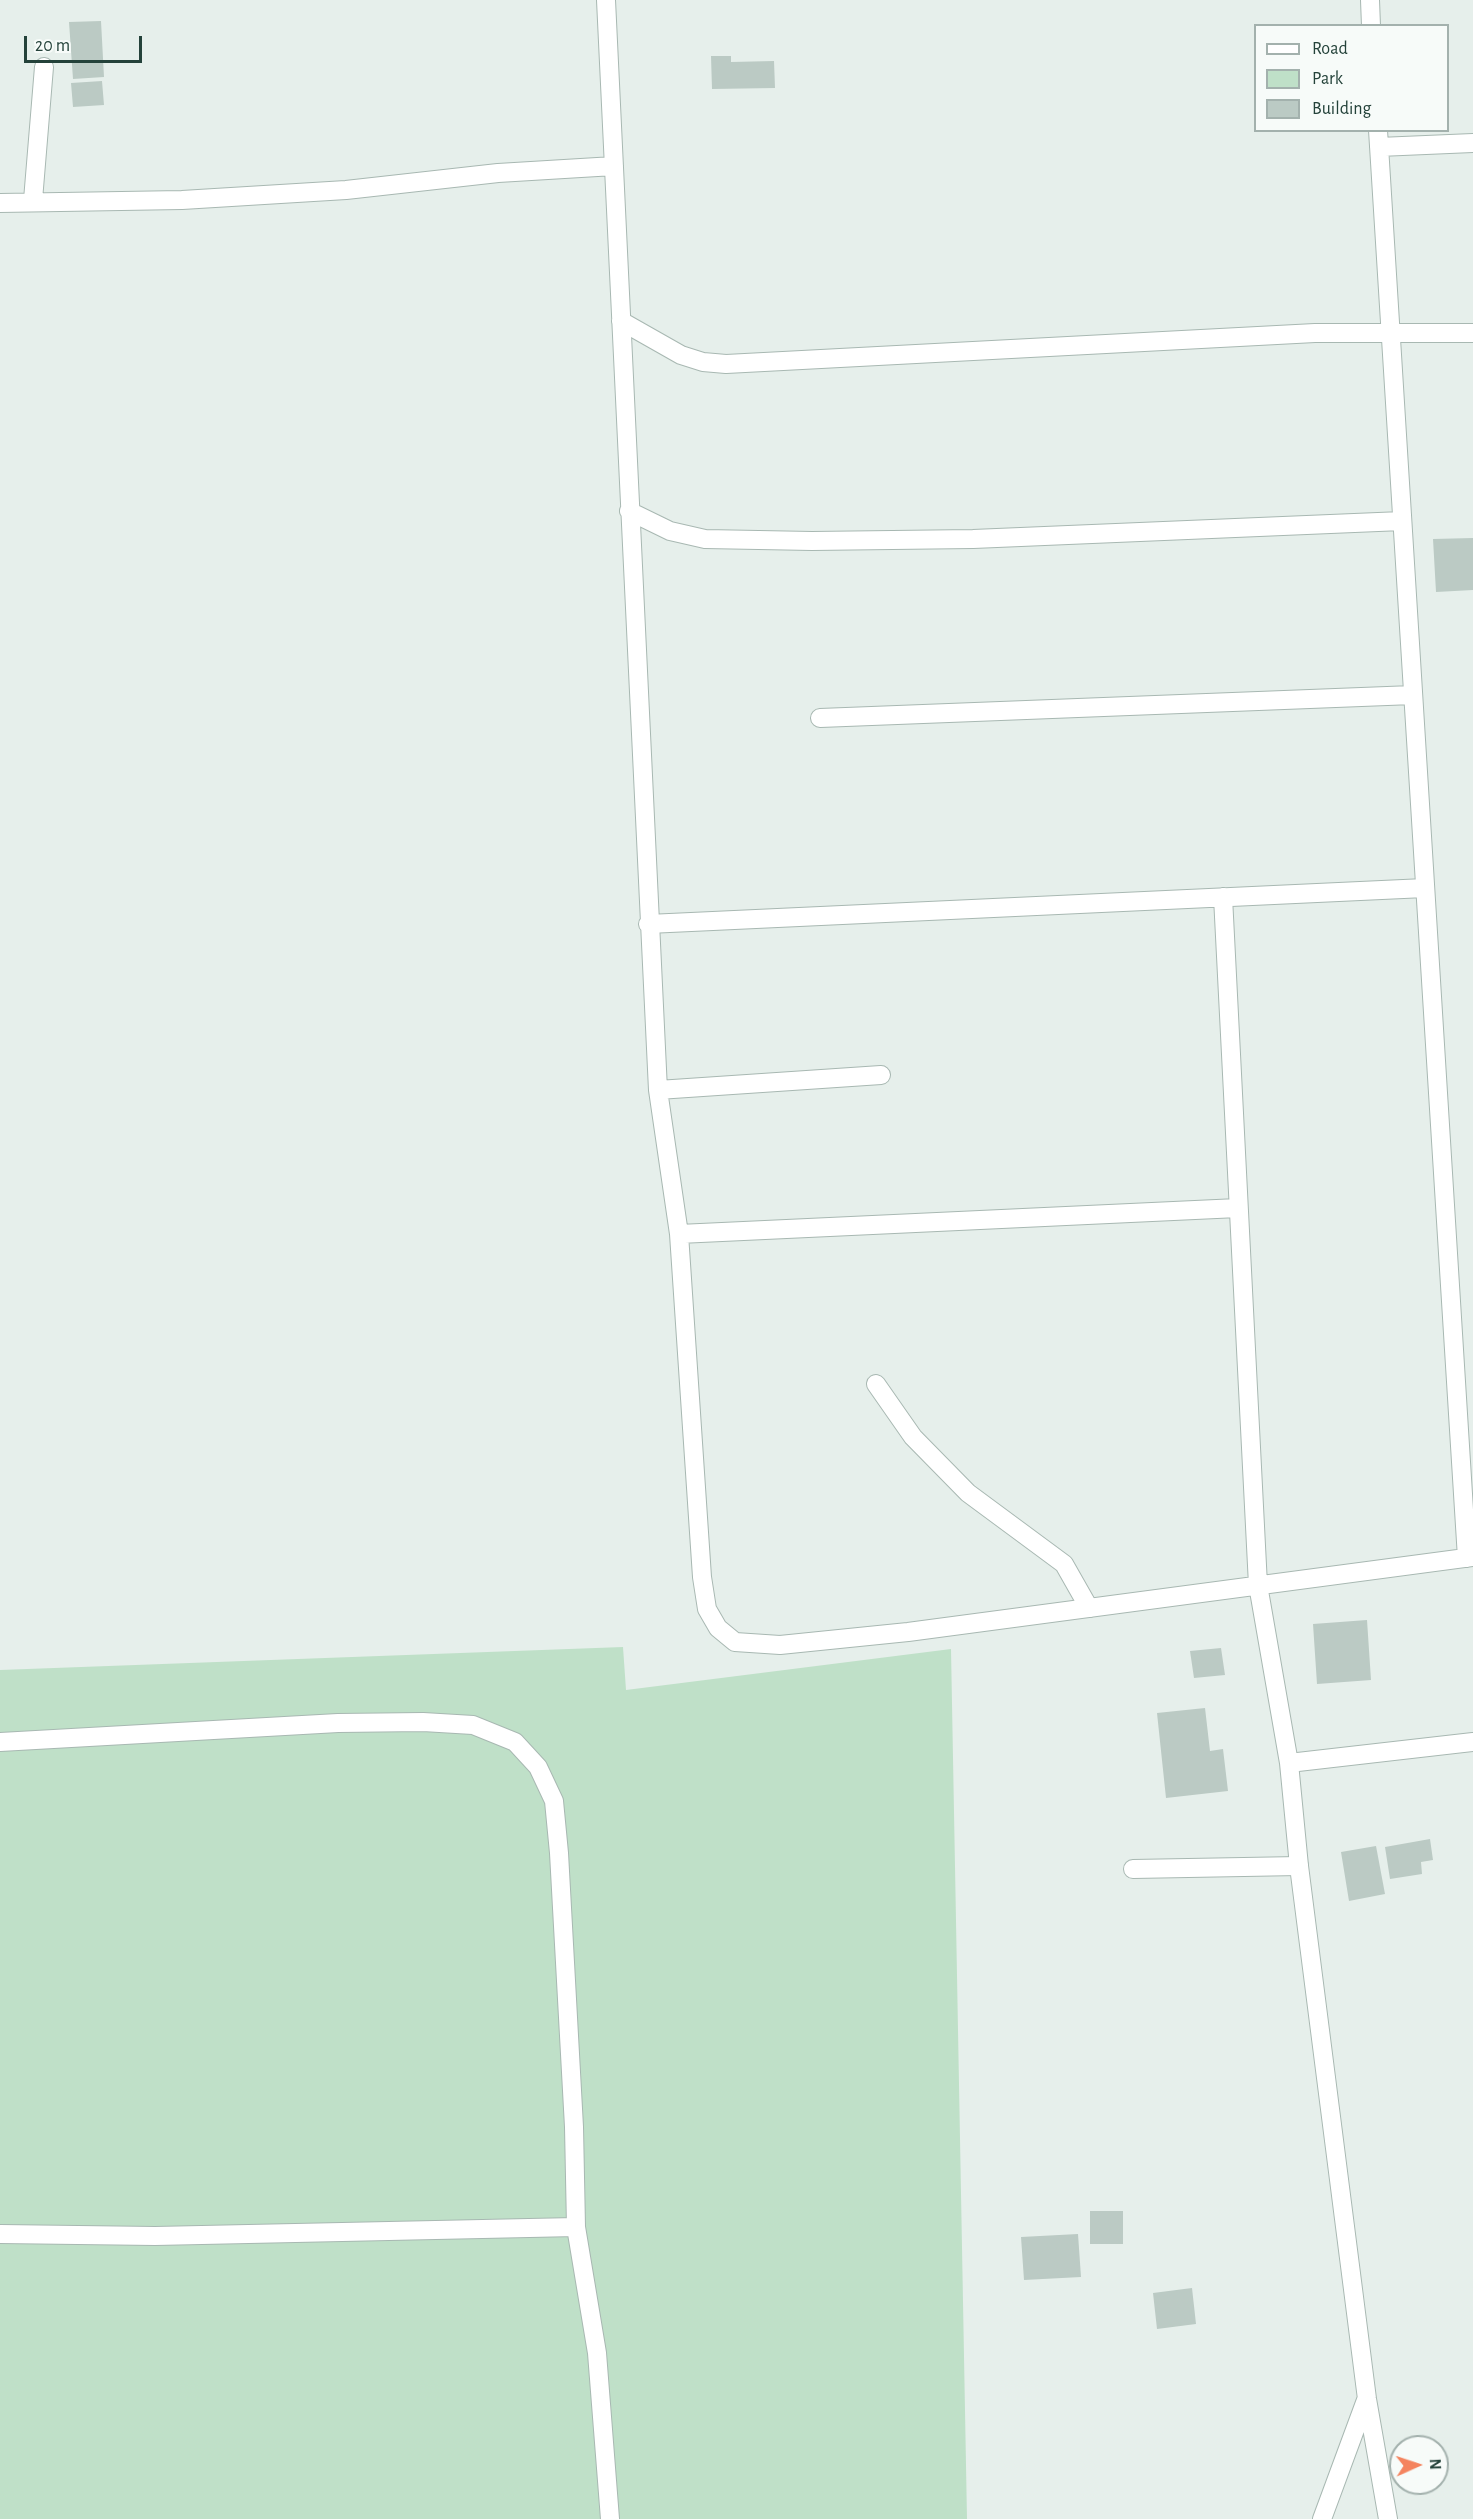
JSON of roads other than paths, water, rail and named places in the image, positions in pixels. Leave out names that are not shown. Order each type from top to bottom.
[{"type":"street","points":[[606,0],[648,924],[658,1090],[679,1234],[702,1577],[707,1609],[718,1628],[735,1642],[780,1645],[908,1632],[1470,1557],[1425,888],[1379,139],[1473,143]]},
{"type":"street","points":[[1370,0],[1371,24]]},
{"type":"street","points":[[33,200],[44,67]]},
{"type":"street","points":[[0,202],[182,200],[345,190],[498,173],[614,166]]},
{"type":"street","points":[[621,321],[681,355],[703,362],[726,364],[1314,333],[1473,333]]},
{"type":"street","points":[[629,511],[670,531],[705,539],[788,541],[973,538],[1402,521]]},
{"type":"street","points":[[820,718],[1413,695]]},
{"type":"street","points":[[648,924],[1425,888]]},
{"type":"street","points":[[1223,897],[1258,1585],[1288,1763],[1367,2399],[1388,2519]]},
{"type":"street","points":[[658,1090],[881,1076]]},
{"type":"street","points":[[679,1234],[1238,1208]]},
{"type":"street","points":[[876,1384],[913,1437],[968,1493],[1064,1564],[1089,1608]]},
{"type":"street","points":[[0,1742],[338,1723],[423,1722],[473,1725],[515,1742],[538,1767],[554,1801],[559,1853],[574,2127],[576,2227],[597,2353],[610,2519]]},
{"type":"street","points":[[1288,1763],[1473,1742]]},
{"type":"street","points":[[1132,1869],[1299,1866]]},
{"type":"street","points":[[0,2234],[155,2236],[576,2227]]},
{"type":"street","points":[[1322,2519],[1367,2399]]}]
